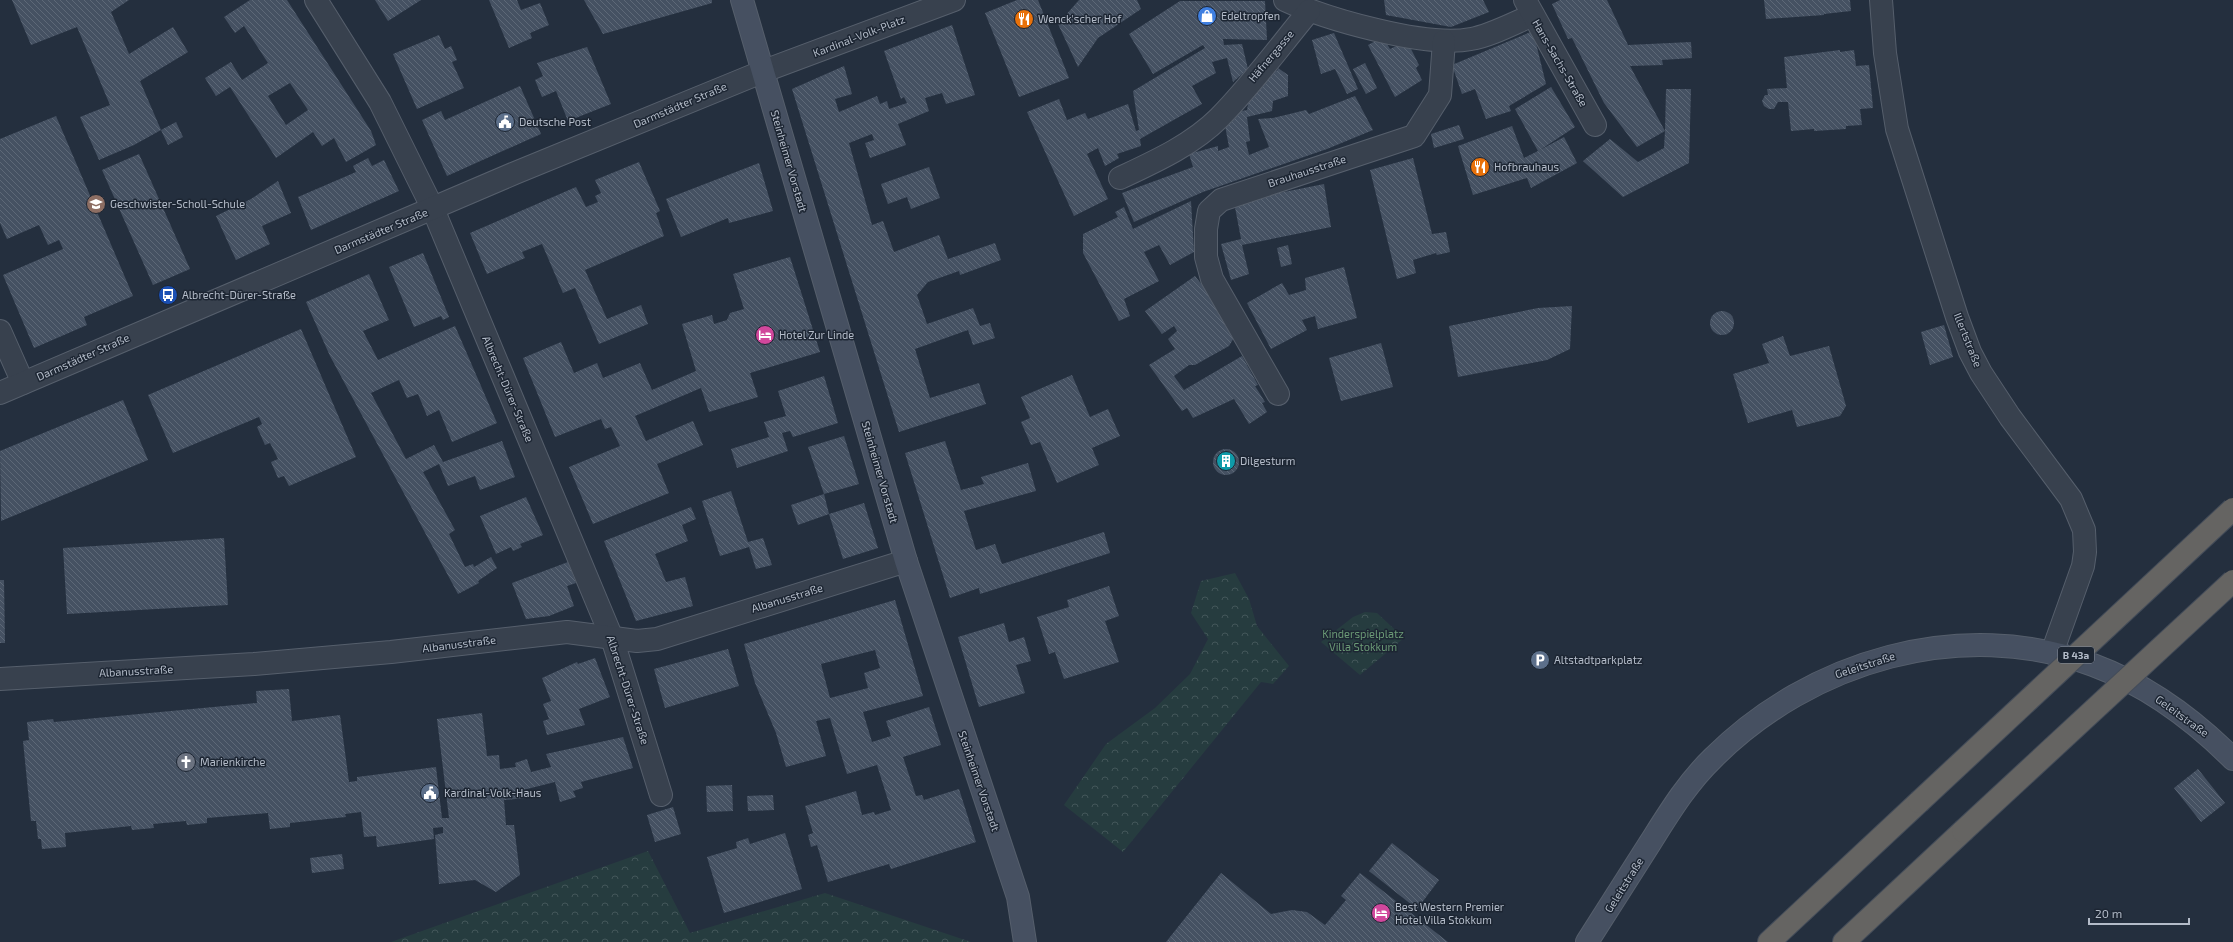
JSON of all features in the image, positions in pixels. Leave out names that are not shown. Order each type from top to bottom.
[{"type":"highway","name":"B 43a","points":[[1769,942],[2233,509]]},
{"type":"highway","points":[[1844,942],[2233,581]]},
{"type":"main road","name":"Steinheimer Vorstadt","points":[[742,0],[906,561],[1018,897],[1025,942]]},
{"type":"main road","name":"Geleitstraße","points":[[1588,942],[1682,793],[1698,773],[1734,737],[1793,695],[1838,672],[1874,660],[1905,653],[1969,645],[2016,647],[2052,653],[2092,665],[2133,683],[2191,721],[2233,760]]},
{"type":"street","name":"Albrecht-Dürer-Straße","points":[[316,0],[380,102],[433,209],[612,638],[661,795]]},
{"type":"street","name":"Kardinal-Volk-Platz","points":[[764,71],[954,0]]},
{"type":"street","points":[[1285,0],[1309,11],[1363,26],[1444,41],[1471,39],[1529,8]]},
{"type":"street","name":"Illertstraße","points":[[1881,0],[1885,53],[1897,129],[1957,317],[1970,352],[1981,373],[2010,417],[2071,499],[2084,530],[2085,552],[2083,566],[2052,653]]},
{"type":"street","name":"Hans-Sachs-Straße","points":[[1529,8],[1596,125]]},
{"type":"street","name":"Häfnergasse","points":[[1120,178],[1181,146],[1218,119],[1309,11]]},
{"type":"street","name":"Brauhausstraße","points":[[1278,394],[1212,279],[1206,257],[1206,229],[1209,211],[1221,200],[1414,136],[1440,95],[1444,41]]},
{"type":"street","name":"Darmstädter Straße","points":[[0,393],[433,209],[764,71]]},
{"type":"street","points":[[0,330],[23,383]]},
{"type":"street","name":"Albanusstraße","points":[[0,679],[261,663],[391,652],[567,632],[637,640],[657,639],[906,561]]},
{"type":"green space","points":[[1235,573],[1249,599],[1257,626],[1289,666],[1273,684],[1261,682],[1123,852],[1064,805],[1106,744],[1155,708],[1190,674],[1208,639],[1191,613],[1201,581]]},
{"type":"green space","name":"Kinderspielplatz Villa Stokkum","points":[[1365,612],[1377,613],[1404,638],[1360,675],[1321,642],[1353,617]]},
{"type":"green space","points":[[648,851],[690,933],[825,893],[971,942],[391,942]]},
{"type":"building","points":[[12,0],[129,0],[111,12],[129,54],[173,27],[188,52],[140,81],[161,130],[134,145],[99,160],[80,117],[110,105],[77,27],[31,45]]},
{"type":"building","points":[[250,0],[287,0],[371,131],[376,145],[346,162],[334,138],[322,146],[313,132],[276,158],[230,87],[216,96],[205,78],[231,62],[242,80],[268,63],[244,26],[235,33],[224,17]],"holes":[[[290,83],[308,110],[286,125],[268,96]]]},
{"type":"building","points":[[375,0],[421,0],[388,21]]},
{"type":"building","points":[[489,0],[517,0],[521,10],[540,3],[549,25],[530,33],[532,38],[509,48]]},
{"type":"building","points":[[584,0],[712,0],[712,3],[603,34]]},
{"type":"building","points":[[1017,0],[1038,0],[1069,78],[1019,97],[985,13]]},
{"type":"building","points":[[1079,0],[1137,0],[1141,9],[1098,38],[1078,67],[1058,24]]},
{"type":"building","points":[[1384,0],[1483,0],[1489,12],[1451,27],[1386,15]]},
{"type":"building","points":[[1560,0],[1607,0],[1628,45],[1691,42],[1692,58],[1662,60],[1663,65],[1630,66],[1665,131],[1637,147],[1604,103],[1572,38],[1568,39],[1552,4]]},
{"type":"building","points":[[1764,0],[1850,0],[1851,11],[1824,15],[1766,19]]},
{"type":"building","points":[[1180,1],[1265,1],[1267,40],[1223,39],[1224,45],[1242,44],[1248,69],[1233,82],[1227,58],[1212,62],[1216,73],[1192,86],[1202,104],[1140,139],[1141,146],[1117,154],[1119,158],[1105,166],[1098,148],[1087,154],[1108,199],[1074,216],[1027,112],[1059,99],[1067,120],[1085,113],[1088,119],[1128,104],[1136,131],[1139,130],[1133,91],[1205,48],[1203,45],[1153,74],[1129,34]]},
{"type":"building","points":[[952,25],[975,95],[946,104],[942,93],[925,98],[929,111],[898,124],[906,145],[870,158],[865,143],[874,140],[872,134],[849,143],[872,225],[883,221],[894,252],[939,235],[948,259],[995,243],[1001,260],[960,275],[959,271],[928,282],[917,295],[927,324],[973,308],[980,326],[990,323],[995,338],[973,345],[968,330],[915,349],[930,398],[979,383],[986,404],[899,432],[792,89],[844,66],[852,94],[835,99],[839,112],[877,96],[880,104],[887,101],[889,109],[907,103],[904,97],[901,99],[884,51]]},
{"type":"building","points":[[1533,31],[1546,84],[1509,106],[1511,111],[1486,119],[1475,89],[1462,94],[1452,65]]},
{"type":"building","points":[[1334,33],[1358,89],[1347,94],[1335,69],[1321,74],[1312,40]]},
{"type":"building","points":[[439,35],[445,49],[451,46],[457,60],[452,62],[464,88],[417,109],[393,54]]},
{"type":"building","points":[[1383,37],[1390,49],[1407,41],[1419,65],[1416,68],[1422,80],[1395,97],[1368,45]]},
{"type":"building","points":[[587,47],[611,104],[568,121],[556,91],[542,97],[535,80],[543,76],[537,63]]},
{"type":"building","points":[[1840,50],[1840,52],[1854,50],[1856,66],[1869,65],[1873,108],[1860,109],[1862,125],[1846,126],[1846,129],[1791,131],[1788,102],[1778,102],[1774,109],[1769,109],[1764,106],[1762,101],[1765,95],[1768,95],[1767,89],[1787,88],[1784,57]]},
{"type":"building","points":[[1365,63],[1377,88],[1366,94],[1353,69]]},
{"type":"building","points":[[1273,68],[1277,71],[1278,68],[1288,75],[1288,96],[1273,101],[1272,111],[1247,117],[1250,141],[1246,142],[1249,155],[1269,147],[1258,119],[1273,118],[1306,110],[1309,114],[1355,96],[1373,130],[1327,149],[1203,192],[1134,222],[1122,193],[1193,167],[1189,154],[1218,146],[1218,151],[1229,147],[1223,115],[1247,110],[1250,93]]},
{"type":"building","points":[[520,86],[541,134],[447,176],[422,120],[441,111],[445,120]]},
{"type":"building","points":[[1551,87],[1575,127],[1540,150],[1564,137],[1577,163],[1531,188],[1527,178],[1473,195],[1458,146],[1512,126],[1524,158],[1538,151],[1515,109]]},
{"type":"building","points":[[1666,89],[1691,89],[1689,163],[1623,197],[1583,161],[1610,139],[1638,162],[1664,148]]},
{"type":"building","points":[[56,116],[133,296],[84,317],[87,325],[34,348],[3,275],[63,249],[59,240],[48,245],[39,225],[7,239],[0,223],[0,139]]},
{"type":"building","points":[[176,122],[183,137],[168,145],[161,130]]},
{"type":"building","points":[[1459,125],[1464,139],[1434,148],[1431,134]]},
{"type":"building","points":[[139,154],[190,269],[153,285],[102,170]]},
{"type":"building","points":[[368,158],[372,166],[384,160],[399,191],[311,230],[298,197],[356,172],[353,166]]},
{"type":"building","points":[[1413,158],[1432,234],[1446,232],[1450,252],[1437,255],[1436,253],[1413,260],[1416,273],[1397,279],[1370,170]]},
{"type":"building","points":[[639,162],[660,211],[656,213],[664,236],[585,270],[607,319],[641,305],[648,324],[599,344],[575,288],[563,293],[542,244],[522,252],[525,258],[487,274],[470,233],[576,187],[586,207],[598,202],[595,196],[601,193],[595,180]]},
{"type":"building","points":[[759,163],[773,211],[729,223],[728,218],[681,237],[666,199]]},
{"type":"building","points":[[929,167],[940,198],[911,209],[907,197],[888,204],[881,184]]},
{"type":"building","points":[[278,181],[291,213],[262,226],[270,244],[236,260],[216,216],[251,199]]},
{"type":"building","points":[[1324,184],[1331,227],[1242,245],[1249,274],[1231,280],[1221,244],[1241,239],[1234,202]]},
{"type":"building","points":[[1191,201],[1194,252],[1170,265],[1159,245],[1144,252],[1159,281],[1124,299],[1130,316],[1119,321],[1083,253],[1083,234],[1118,217],[1115,212],[1124,207],[1133,229]]},
{"type":"building","points":[[1288,245],[1292,264],[1281,267],[1277,248]]},
{"type":"building","points":[[423,253],[449,317],[443,320],[441,316],[414,327],[389,267]]},
{"type":"building","points":[[790,257],[820,352],[750,373],[758,397],[709,412],[701,388],[635,416],[646,441],[693,421],[703,445],[657,464],[669,493],[593,524],[569,467],[620,446],[611,427],[605,429],[601,419],[555,437],[523,358],[561,342],[574,373],[597,363],[603,378],[640,363],[652,390],[696,371],[682,324],[712,315],[714,324],[727,320],[730,313],[744,309],[733,274]]},
{"type":"building","points":[[1344,267],[1357,318],[1318,329],[1315,316],[1302,320],[1307,330],[1271,349],[1247,303],[1282,283],[1289,295],[1306,290],[1305,278]]},
{"type":"building","points":[[369,274],[389,320],[363,331],[378,360],[455,326],[497,423],[452,442],[439,410],[427,416],[418,394],[407,398],[399,380],[371,393],[406,459],[434,445],[443,462],[502,441],[515,477],[480,490],[475,476],[448,486],[439,464],[423,472],[455,530],[449,534],[465,567],[473,564],[474,567],[491,557],[497,568],[478,581],[479,583],[458,594],[330,356],[306,302]]},
{"type":"building","points":[[1195,276],[1225,314],[1235,336],[1229,346],[1195,365],[1189,365],[1174,376],[1184,390],[1242,356],[1258,385],[1255,386],[1265,402],[1262,403],[1267,412],[1249,424],[1234,399],[1193,418],[1187,408],[1182,411],[1149,365],[1175,349],[1168,339],[1177,331],[1174,326],[1162,334],[1145,311]]},
{"type":"building","points":[[1572,306],[1570,349],[1547,360],[1458,377],[1449,326],[1538,308]]},
{"type":"building","points":[[1722,311],[1731,314],[1734,323],[1731,332],[1722,335],[1713,332],[1710,323],[1713,314]]},
{"type":"building","points":[[1944,325],[1953,357],[1930,365],[1921,332]]},
{"type":"building","points":[[301,329],[356,457],[289,486],[284,476],[278,478],[271,462],[278,459],[270,443],[265,445],[257,427],[262,424],[259,417],[173,453],[148,395]]},
{"type":"building","points":[[1783,336],[1790,356],[1829,346],[1846,406],[1840,416],[1797,427],[1792,410],[1748,423],[1733,374],[1769,363],[1762,344]]},
{"type":"building","points":[[1381,343],[1393,387],[1341,401],[1329,358]]},
{"type":"building","points":[[1072,375],[1090,417],[1108,409],[1120,436],[1092,448],[1099,465],[1057,483],[1040,442],[1031,445],[1021,422],[1030,418],[1021,397]]},
{"type":"building","points":[[824,376],[838,423],[793,437],[790,431],[782,433],[788,451],[737,468],[731,449],[769,437],[764,422],[786,416],[778,391]]},
{"type":"building","points":[[123,400],[148,460],[1,521],[0,451]]},
{"type":"building","points":[[844,436],[859,484],[824,494],[808,447]]},
{"type":"building","points":[[945,441],[961,490],[984,484],[981,477],[1028,463],[1036,491],[964,511],[976,550],[995,544],[1002,564],[1104,532],[1110,553],[980,594],[979,588],[950,598],[905,453]]},
{"type":"building","name":"Dilgesturm","points":[[1226,449],[1235,453],[1239,462],[1235,471],[1226,475],[1217,471],[1213,462],[1217,453]]},
{"type":"building","points":[[731,491],[748,542],[763,538],[772,565],[756,569],[749,547],[720,556],[702,501]]},
{"type":"building","points":[[824,494],[829,514],[798,525],[791,505]]},
{"type":"building","points":[[526,497],[543,535],[520,544],[522,547],[513,551],[511,547],[496,554],[480,516]]},
{"type":"building","points":[[864,503],[878,548],[843,559],[829,514]]},
{"type":"building","points":[[691,507],[696,519],[682,525],[688,541],[655,554],[666,582],[685,577],[693,606],[636,621],[604,541]]},
{"type":"building","points":[[224,538],[228,605],[67,614],[63,548]]},
{"type":"building","points":[[568,562],[576,583],[567,586],[574,606],[549,616],[526,619],[512,583]]},
{"type":"building","points":[[0,580],[4,580],[5,643],[0,643]]},
{"type":"building","points":[[1109,586],[1119,616],[1105,621],[1119,662],[1064,679],[1055,652],[1049,654],[1037,617],[1069,607],[1067,600]]},
{"type":"building","points":[[895,600],[923,696],[863,712],[872,742],[891,736],[886,721],[929,707],[941,745],[903,757],[916,796],[922,795],[924,800],[959,789],[976,842],[891,869],[889,864],[828,882],[817,845],[811,847],[808,835],[813,833],[805,806],[856,791],[862,815],[874,812],[875,815],[891,810],[877,765],[847,774],[830,718],[816,721],[826,756],[786,767],[776,733],[755,683],[744,644]],"holes":[[[875,650],[880,668],[864,673],[868,688],[830,698],[821,664]]]},
{"type":"building","points":[[1004,623],[1009,642],[1024,637],[1031,661],[1016,665],[1025,693],[979,707],[958,637]]},
{"type":"building","points":[[728,649],[739,686],[665,708],[654,669]]},
{"type":"building","points":[[595,658],[610,697],[579,709],[585,725],[547,735],[543,721],[549,719],[543,704],[551,701],[542,678],[577,662],[578,664]]},
{"type":"building","name":"Marienkirche","points":[[289,689],[292,721],[340,715],[349,782],[357,781],[357,777],[436,767],[442,818],[449,818],[437,719],[482,713],[487,756],[499,755],[500,769],[516,767],[515,763],[527,759],[531,772],[551,767],[546,754],[623,737],[633,768],[581,782],[583,788],[573,791],[576,797],[560,802],[555,782],[523,790],[526,798],[504,800],[506,825],[514,825],[520,875],[496,892],[475,880],[439,884],[435,835],[443,833],[443,827],[433,828],[434,839],[377,847],[376,836],[364,837],[361,812],[345,814],[346,817],[290,823],[290,827],[270,829],[268,813],[207,818],[207,823],[187,825],[186,821],[153,824],[154,828],[132,830],[131,826],[65,833],[66,847],[42,849],[41,839],[38,839],[36,821],[31,821],[23,741],[29,740],[27,722],[53,719],[54,722],[257,703],[256,691]]},
{"type":"building","points":[[2198,769],[2225,803],[2201,822],[2174,788]]},
{"type":"building","points":[[732,785],[733,811],[707,812],[706,786]]},
{"type":"building","points":[[773,795],[774,810],[748,811],[747,796]]},
{"type":"building","points":[[673,807],[681,834],[655,842],[647,815]]},
{"type":"building","points":[[785,833],[802,889],[724,913],[707,857],[737,848],[736,842],[748,838],[750,844]]},
{"type":"building","points":[[1392,843],[1439,880],[1417,909],[1369,871]]},
{"type":"building","points":[[342,854],[344,869],[312,873],[310,858]]},
{"type":"building","points":[[1221,873],[1271,914],[1292,910],[1307,912],[1325,925],[1346,900],[1341,896],[1360,873],[1448,942],[1166,942]]},
{"type":"place","name":"Edeltropfen","points":[[1207,16]]},
{"type":"place","name":"Wenck'scher Hof","points":[[1024,19]]},
{"type":"place","name":"Deutsche Post","points":[[505,122]]},
{"type":"place","name":"Hofbrauhaus","points":[[1480,167]]},
{"type":"place","name":"Geschwister-Scholl-Schule","points":[[96,204]]},
{"type":"place","name":"Albrecht-Dürer-Straße","points":[[168,295]]},
{"type":"place","name":"Hotel Zur Linde","points":[[765,335]]},
{"type":"place","name":"Dilgesturm","points":[[1226,461]]},
{"type":"place","name":"Altstadtparkplatz","points":[[1540,660]]},
{"type":"place","name":"Marienkirche","points":[[186,762]]},
{"type":"place","name":"Kardinal-Volk-Haus","points":[[430,793]]},
{"type":"place","name":"Best Western Premier Hotel Villa Stokkum","points":[[1381,913]]}]
